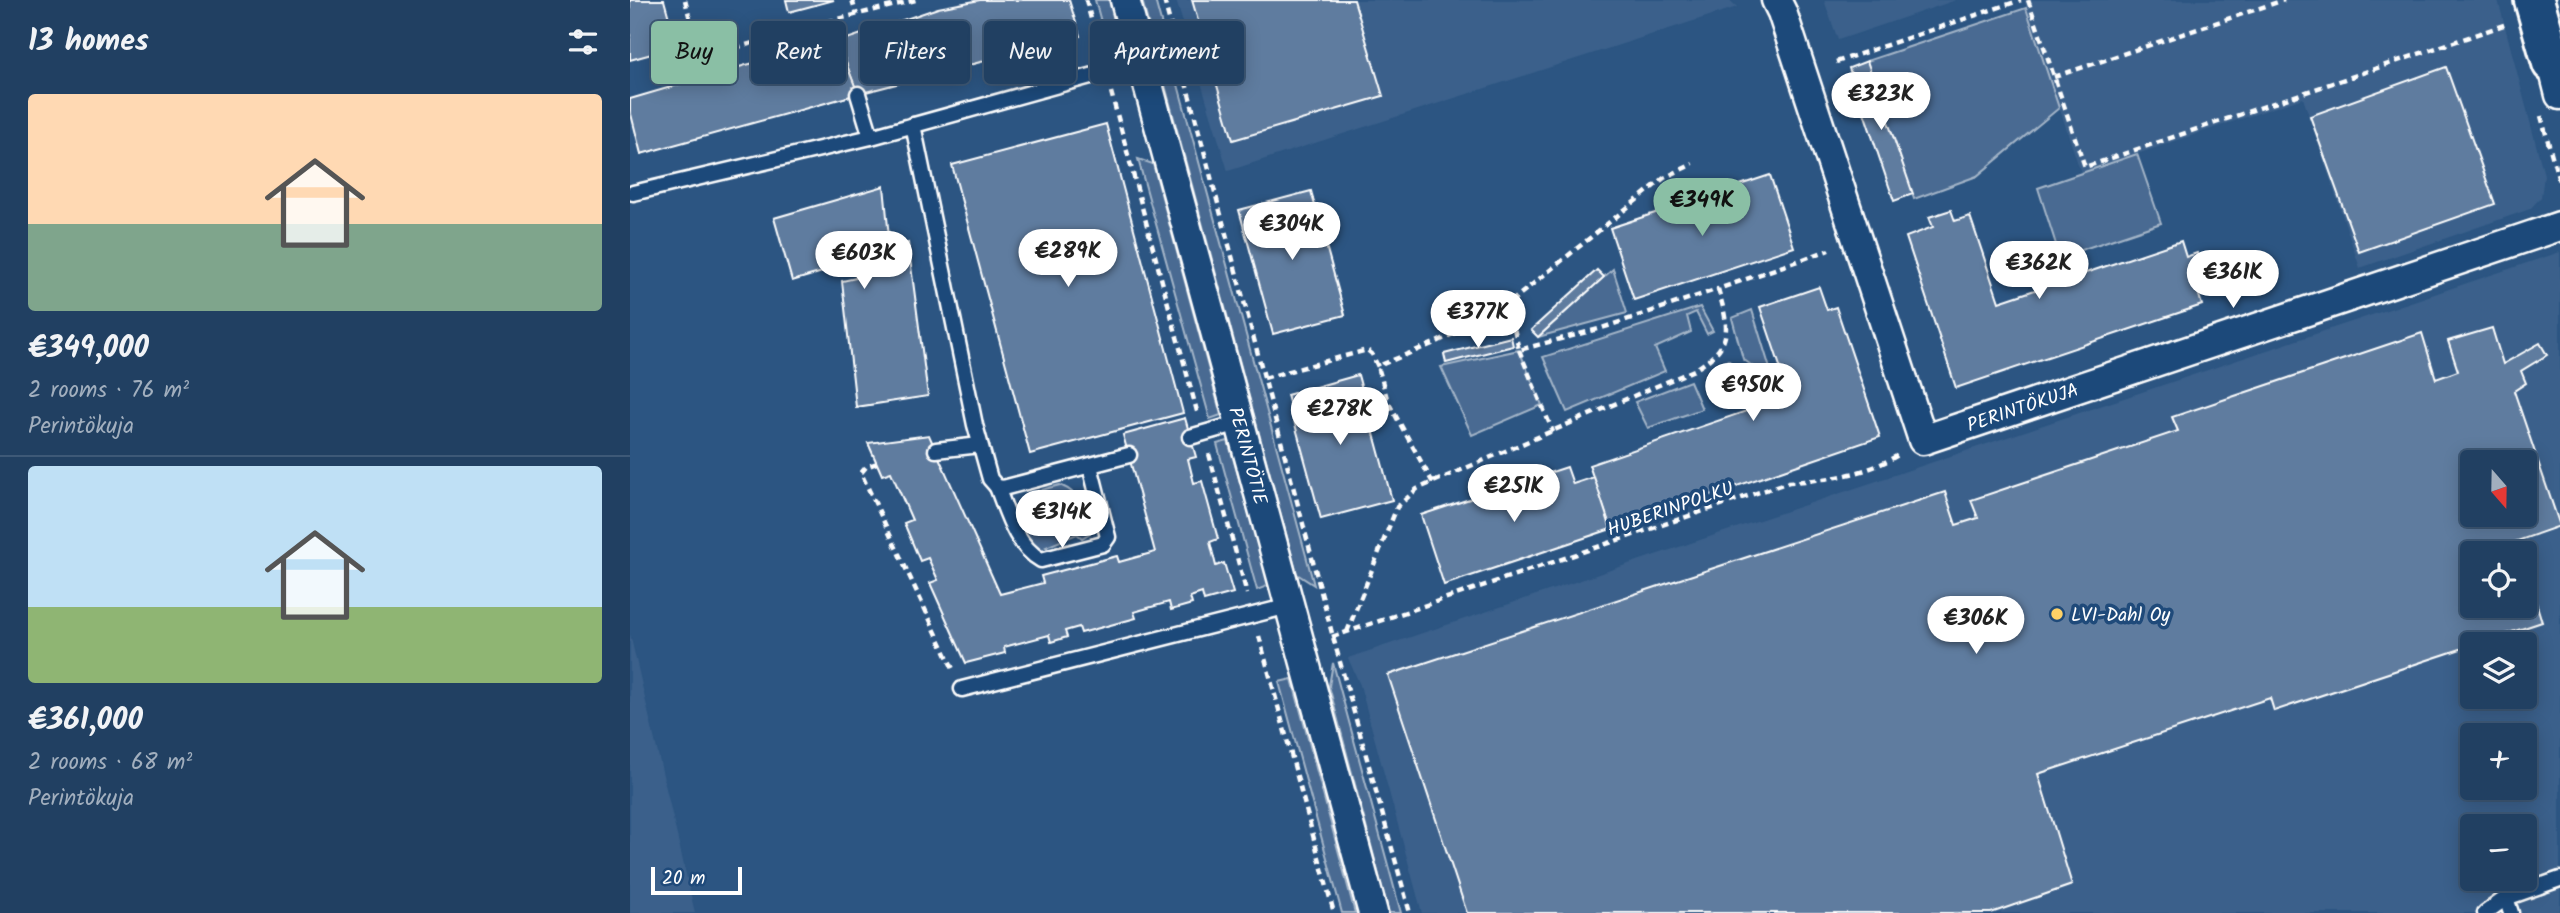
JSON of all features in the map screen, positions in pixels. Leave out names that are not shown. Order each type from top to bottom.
[{"type":"street","name":"PERINTÖTIE","points":[[1125,0],[1130,21]]},
{"type":"street","points":[[1776,0],[1923,440]]},
{"type":"street","points":[[2524,11],[2558,73]]},
{"type":"street","name":"PERINTÖTIE","points":[[1147,84],[1373,913]]},
{"type":"street","name":"PERINTÖKUJA","points":[[1923,440],[2560,226]]},
{"type":"lane","points":[[633,193],[871,137],[1090,76]]},
{"type":"lane","points":[[858,94],[871,137]]},
{"type":"lane","points":[[913,125],[989,479],[997,487],[1016,534],[1033,555],[1041,560],[1103,544],[1108,537],[1090,466]]},
{"type":"lane","points":[[1190,437],[1240,423]]},
{"type":"lane","points":[[936,450],[980,445]]},
{"type":"lane","points":[[997,487],[1029,482],[1129,454]]},
{"type":"lane","points":[[962,689],[1289,606]]},
{"type":"lane","points":[[2485,913],[2506,898],[2560,879]]},
{"type":"lane","points":[[2506,898],[2511,913]]},
{"type":"path","points":[[685,0],[700,58],[751,43]]},
{"type":"path","points":[[852,0],[857,15]]},
{"type":"path","points":[[830,21],[916,0]]},
{"type":"path","points":[[1164,0],[1333,637],[1410,913]]},
{"type":"path","points":[[1836,62],[2021,0]]},
{"type":"path","points":[[2028,0],[2085,167],[2524,11]]},
{"type":"path","points":[[2054,77],[2284,0]]},
{"type":"path","points":[[1379,370],[1383,364],[1437,342],[1502,309],[1664,178],[1693,164]]},
{"type":"path","points":[[1519,350],[1602,328],[1829,250]]},
{"type":"path","points":[[1347,632],[1397,507],[1418,489],[1694,370],[1712,359],[1725,344],[1727,327],[1718,289]]},
{"type":"path","points":[[1502,309],[1513,324],[1519,350],[1553,432]]},
{"type":"path","points":[[1264,378],[1367,351],[1373,354],[1388,402],[1433,483]]},
{"type":"path","name":"HUBERINPOLKU","points":[[1265,658],[1789,482],[1832,479],[1888,461],[1923,440]]},
{"type":"path","points":[[877,463],[866,467],[861,473],[962,689]]},
{"type":"shaded area","points":[[1095,0],[1109,0],[1114,21],[1101,21]]},
{"type":"shaded area","points":[[1142,0],[1155,0],[1161,21],[1148,21]]},
{"type":"shaded area","points":[[1176,0],[1729,0],[1737,7],[1228,171],[1202,84],[1244,84],[1244,21],[1182,21]]},
{"type":"shaded area","points":[[1824,0],[1956,0],[1838,40]]},
{"type":"shaded area","points":[[2024,0],[2498,0],[2544,175],[2541,197],[2530,209],[2360,268],[2303,98],[2081,173]]},
{"type":"shaded area","points":[[2026,8],[2059,108],[1977,176],[1914,199],[1867,61]]},
{"type":"shaded area","points":[[1165,84],[1178,84],[1314,585],[1297,574]]},
{"type":"shaded area","points":[[2137,154],[2161,223],[2060,257],[2038,188]]},
{"type":"shaded area","points":[[1138,159],[1153,164],[1221,415],[1210,419]]},
{"type":"shaded area","name":"LVI-Dahl Oy","points":[[2560,252],[2560,913],[1422,913],[1360,685],[1348,658]]},
{"type":"shaded area","points":[[1613,269],[1627,313],[1538,337],[1604,277]]},
{"type":"shaded area","points":[[1700,307],[1713,331],[1707,334],[1696,312],[1687,316],[1691,332],[1655,348],[1665,371],[1567,412],[1543,357]]},
{"type":"shaded area","points":[[1752,310],[1771,372],[1763,374],[1743,359],[1732,318]]},
{"type":"shaded area","points":[[1519,350],[1542,405],[1472,435],[1441,367]]},
{"type":"shaded area","points":[[1728,360],[1743,373],[1750,388],[1722,398],[1715,384],[1712,368]]},
{"type":"shaded area","points":[[1690,381],[1702,409],[1648,428],[1635,402]]},
{"type":"shaded area","points":[[1228,441],[1270,585],[1257,590],[1217,444]]},
{"type":"shaded area","points":[[1060,485],[1073,493],[1082,504],[1090,533],[1082,538],[1077,534],[1046,547],[1048,549],[1045,554],[1026,539],[1019,506],[1032,494]]},
{"type":"shaded area","points":[[630,634],[695,913],[630,913]]},
{"type":"shaded area","points":[[1333,663],[1401,913],[1389,913],[1329,686]]},
{"type":"shaded area","points":[[1292,679],[1355,913],[1342,913],[1279,682]]},
{"type":"building","points":[[630,0],[664,0],[670,21],[651,21],[651,54],[630,60]]},
{"type":"building","points":[[786,0],[834,0],[789,12]]},
{"type":"building","points":[[980,0],[1069,0],[1075,21],[984,21],[984,61],[970,65],[970,21],[900,21],[938,8]]},
{"type":"building","points":[[1192,0],[1354,0],[1383,96],[1233,140],[1217,84],[1244,84],[1244,21],[1198,21]]},
{"type":"building","points":[[860,35],[860,84],[896,84],[858,94],[846,63],[846,39]]},
{"type":"building","points":[[1867,61],[1913,194],[1894,201],[1849,68]]},
{"type":"building","points":[[846,63],[858,94],[641,154],[630,110],[630,99],[681,84],[737,84],[737,68],[751,64],[751,84],[846,84]]},
{"type":"building","points":[[2446,67],[2495,204],[2359,252],[2310,116]]},
{"type":"building","points":[[1106,124],[1183,413],[1030,454],[952,165]]},
{"type":"building","points":[[1770,175],[1794,247],[1634,300],[1610,228]]},
{"type":"building","points":[[884,186],[890,248],[908,243],[928,396],[856,407],[842,281],[856,278],[853,263],[792,281],[774,218]]},
{"type":"building","points":[[1311,191],[1345,315],[1273,334],[1239,210]]},
{"type":"building","points":[[1951,210],[1955,221],[1970,216],[1999,302],[2181,241],[2186,257],[2197,253],[2205,278],[2195,282],[2202,305],[1956,388],[1906,237],[1933,227],[1929,217]]},
{"type":"building","points":[[1597,270],[1604,277],[1538,337],[1531,330]]},
{"type":"building","points":[[1819,287],[1827,310],[1836,307],[1880,437],[1611,529],[1589,465],[1790,396],[1760,307]]},
{"type":"building","name":"LVI-Dahl Oy","points":[[2492,328],[2503,364],[2540,343],[2547,355],[2521,371],[2526,383],[2514,391],[2534,450],[2460,450],[2460,527],[2538,527],[2538,461],[2560,526],[2517,541],[2460,541],[2460,618],[2537,618],[2537,606],[2542,622],[2512,632],[2460,632],[2460,649],[2274,711],[2270,698],[2038,774],[2072,885],[1991,913],[1467,913],[1388,675],[1945,492],[1956,525],[1978,518],[1971,500],[2178,431],[2172,417],[2422,333],[2436,379],[2458,371],[2448,341]]},
{"type":"building","points":[[1511,337],[1513,346],[1446,363],[1444,354]]},
{"type":"building","points":[[1358,375],[1392,500],[1321,519],[1287,395]]},
{"type":"building","points":[[1185,418],[1196,457],[1188,459],[1194,483],[1202,481],[1218,539],[1210,542],[1216,566],[1224,563],[1233,593],[1204,601],[1202,593],[1190,597],[1192,604],[1171,610],[1169,602],[1134,612],[1136,618],[1081,633],[1079,627],[1065,631],[1067,637],[1051,642],[1049,635],[1004,647],[1005,653],[966,663],[930,583],[938,580],[928,558],[920,561],[904,523],[912,520],[891,472],[882,475],[868,443],[929,435],[1000,594],[1043,583],[1041,576],[1117,556],[1119,562],[1155,552],[1123,435]]},
{"type":"building","points":[[1567,467],[1573,484],[1594,477],[1611,529],[1444,585],[1421,515]]},
{"type":"place","name":"LVI-Dahl Oy","points":[[2057,614]]}]
